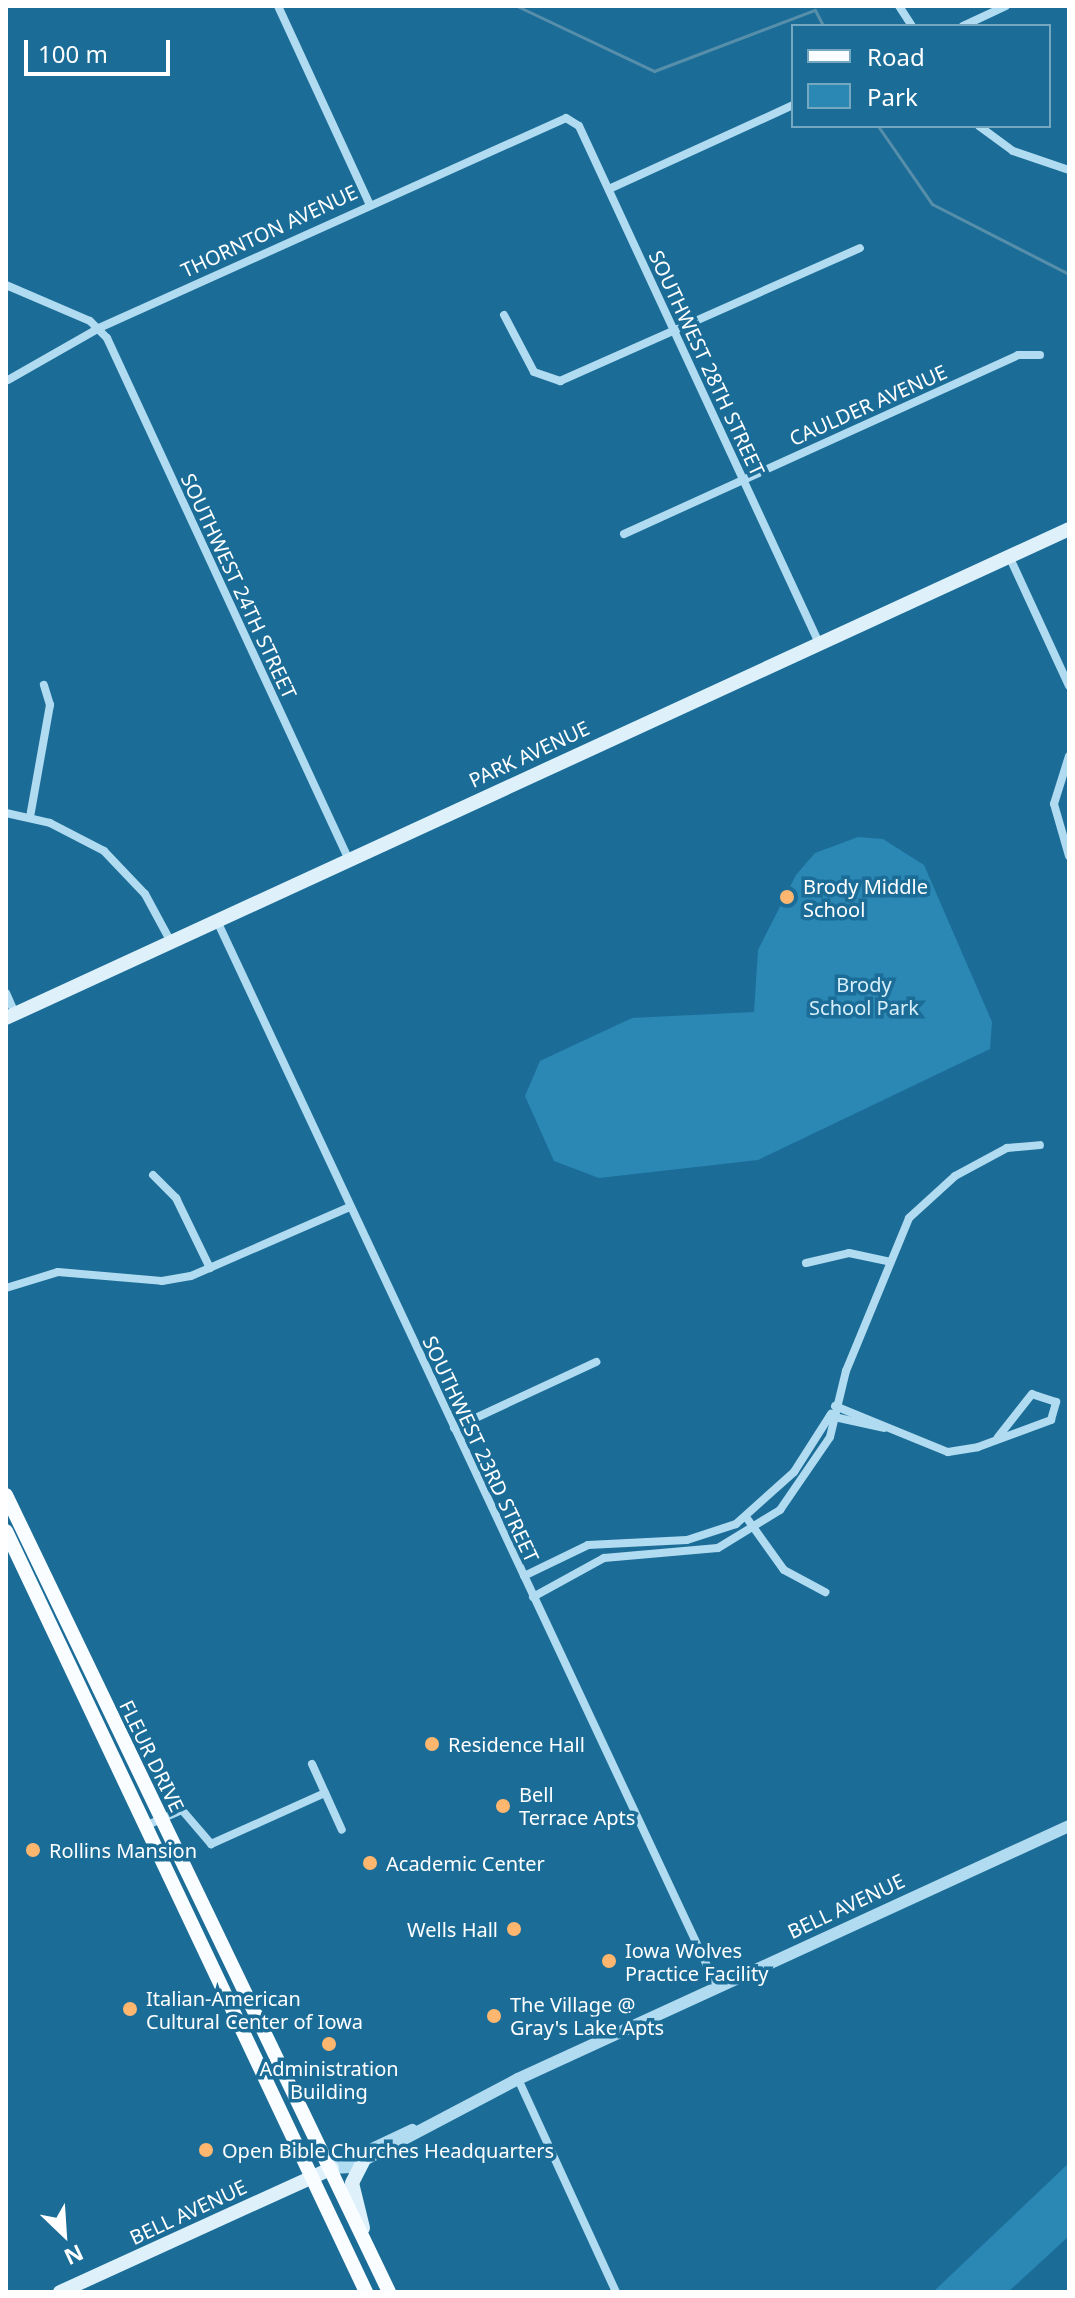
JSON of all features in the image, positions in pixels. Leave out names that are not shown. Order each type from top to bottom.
[{"type":"main road","name":"PARK AVENUE","points":[[11,1016],[1069,529]]},
{"type":"main road","name":"FLEUR DRIVE","points":[[6,1495],[389,2292]]},
{"type":"main road","name":"FLEUR DRIVE","points":[[6,1531],[366,2292]]},
{"type":"main road","points":[[363,2161],[352,2191],[369,2248]]},
{"type":"main road","name":"BELL AVENUE","points":[[60,2292],[332,2168]]},
{"type":"street","points":[[278,6],[369,203]]},
{"type":"street","points":[[899,6],[911,24]]},
{"type":"street","points":[[967,24],[1006,6]]},
{"type":"street","points":[[609,189],[791,106]]},
{"type":"street","name":"THORNTON AVENUE","points":[[8,380],[99,328],[549,120]]},
{"type":"street","name":"SOUTHWEST 28TH STREET","points":[[549,120],[579,126],[819,643]]},
{"type":"street","points":[[982,128],[1013,151],[1069,170]]},
{"type":"street","points":[[504,315],[534,372],[566,380],[860,248]]},
{"type":"street","points":[[6,285],[99,328]]},
{"type":"street","name":"SOUTHWEST 24TH STREET","points":[[99,328],[349,860]]},
{"type":"street","name":"CAULDER AVENUE","points":[[624,534],[1018,355],[1040,355]]},
{"type":"street","points":[[1009,556],[1069,686]]},
{"type":"street","points":[[30,817],[50,705],[44,685]]},
{"type":"street","points":[[1069,756],[1054,804],[1069,856]]},
{"type":"street","points":[[6,813],[30,817],[78,835],[119,864],[171,942]]},
{"type":"street","name":"SOUTHWEST 23RD STREET","points":[[218,923],[717,1987]]},
{"type":"street","points":[[6,993],[11,1016]]},
{"type":"street","points":[[524,1576],[588,1545],[639,1539],[687,1540],[746,1517],[794,1472],[831,1416],[887,1261],[909,1218],[942,1185],[1007,1148],[1040,1145]]},
{"type":"street","points":[[153,1175],[176,1198],[210,1268]]},
{"type":"street","points":[[6,1288],[58,1272],[162,1281],[210,1268],[350,1207]]},
{"type":"street","points":[[806,1263],[849,1253],[887,1261]]},
{"type":"street","points":[[454,1428],[596,1362]]},
{"type":"street","points":[[835,1406],[948,1452],[998,1437],[1051,1420],[1056,1402],[1032,1394],[998,1437]]},
{"type":"street","points":[[831,1416],[884,1428]]},
{"type":"street","points":[[533,1597],[604,1558],[701,1552],[755,1530],[802,1482],[830,1437],[831,1416]]},
{"type":"street","points":[[746,1517],[784,1570],[825,1592]]},
{"type":"street","points":[[639,1539],[639,1556]]},
{"type":"street","points":[[312,1764],[342,1830]]},
{"type":"street","points":[[145,1826],[160,1819],[189,1813],[211,1844],[325,1793]]},
{"type":"street","name":"BELL AVENUE","points":[[332,2168],[363,2161],[518,2079],[1069,1826]]},
{"type":"street","points":[[518,2079],[616,2292]]},
{"type":"street","name":"BELL AVENUE","points":[[332,2168],[391,2136],[423,2127]]},
{"type":"green space","name":"Brody School Park","points":[[858,837],[883,839],[924,865],[992,1022],[990,1049],[758,1160],[599,1178],[554,1161],[525,1096],[540,1061],[632,1018],[754,1012],[758,950],[796,875],[815,853]]},
{"type":"green space","points":[[1069,2163],[1069,2236],[1008,2292],[933,2292]]},
{"type":"waterway","points":[[517,6],[654,71],[815,10],[822,24]]},
{"type":"waterway","points":[[879,128],[932,204],[1069,274]]},
{"type":"place","name":"Brody Middle School","points":[[787,897]]},
{"type":"place","name":"Residence Hall","points":[[432,1744]]},
{"type":"place","name":"Bell Terrace Apts","points":[[503,1806]]},
{"type":"place","name":"Rollins Mansion","points":[[33,1850]]},
{"type":"place","name":"Academic Center","points":[[370,1863]]},
{"type":"place","name":"Wells Hall","points":[[514,1929]]},
{"type":"place","name":"Iowa Wolves Practice Facility","points":[[609,1961]]},
{"type":"place","name":"Italian-American Cultural Center of Iowa","points":[[130,2009]]},
{"type":"place","name":"The Village @ Gray's Lake Apts","points":[[494,2016]]},
{"type":"place","name":"Administration Building","points":[[329,2044]]},
{"type":"place","name":"Open Bible Churches Headquarters","points":[[206,2150]]}]
